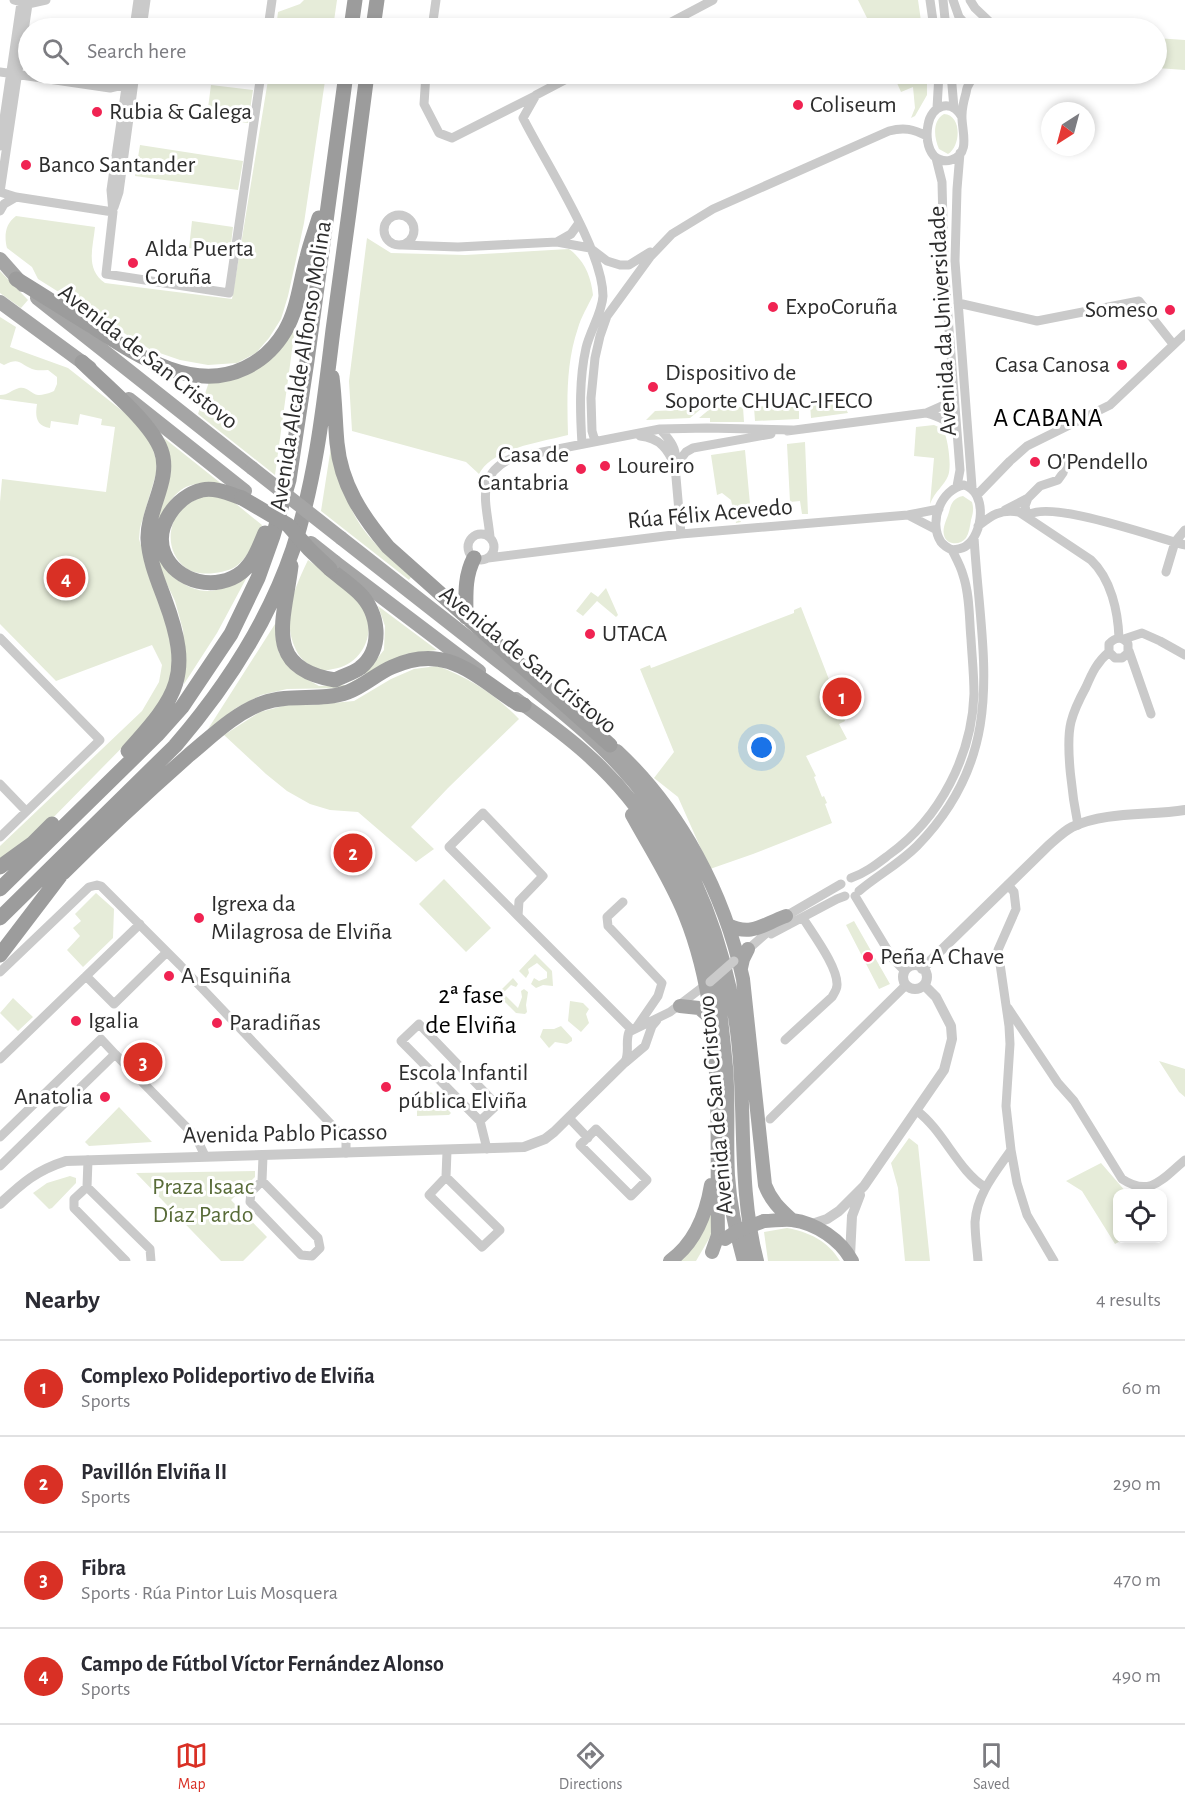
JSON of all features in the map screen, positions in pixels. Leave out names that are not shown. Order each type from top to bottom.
[{"type":"highway","points":[[352,18],[355,0]]},
{"type":"highway","points":[[374,18],[377,0]]},
{"type":"highway","name":"Avenida Alcalde Alfonso Molina","points":[[0,889],[157,735],[182,707],[231,634],[246,607],[273,537],[289,480],[308,361],[345,84]]},
{"type":"highway","name":"Avenida Alcalde Alfonso Molina","points":[[0,918],[175,746],[219,692],[236,667],[267,610],[293,549],[307,494],[329,363],[366,84]]},
{"type":"highway","points":[[16,279],[153,363],[196,376],[225,375],[262,358],[277,344],[284,333],[294,311],[308,254],[331,184]]},
{"type":"highway","points":[[293,549],[288,590],[282,615],[281,634],[285,650],[306,673],[335,680],[361,667],[372,654],[376,641],[373,613],[360,594],[332,565],[309,549],[288,525],[244,495],[204,489],[190,494],[176,505],[165,522],[162,543],[167,559],[183,575],[203,582],[227,581],[252,561],[267,529],[308,361]]},
{"type":"highway","points":[[33,843],[122,758],[158,718],[172,696],[180,658],[173,621],[154,571],[148,539],[149,523],[165,464],[161,449],[152,434],[82,362]]},
{"type":"highway","points":[[329,363],[335,400],[337,446],[347,485],[364,519],[388,547],[610,745]]},
{"type":"highway","points":[[466,617],[466,584],[470,566],[481,558]]},
{"type":"highway","points":[[63,873],[151,789],[215,733],[239,714],[254,707],[280,698],[347,693],[366,684],[385,670],[407,660],[428,657],[450,661],[464,668],[518,705],[524,705]]},
{"type":"highway","points":[[564,702],[577,718],[582,730]]},
{"type":"highway","points":[[99,793],[122,758]]},
{"type":"highway","points":[[114,807],[151,789]]},
{"type":"highway","points":[[0,867],[78,814]]},
{"type":"highway","points":[[0,955],[63,873],[93,828]]},
{"type":"main road","name":"Avenida de San Cristovo","points":[[0,259],[16,279],[39,300],[522,680],[582,730],[624,771],[652,806],[680,851],[709,913],[720,948],[735,1019],[746,1198],[749,1231],[757,1261]]},
{"type":"main road","name":"Avenida de San Cristovo","points":[[0,302],[82,362],[244,495]]},
{"type":"main road","name":"Avenida de San Cristovo","points":[[332,565],[570,739],[614,781],[637,808],[680,878],[706,941],[713,969],[721,1017],[728,1103],[729,1177],[734,1223],[744,1261]]},
{"type":"main road","points":[[582,730],[594,734],[610,745],[647,782],[682,829],[714,891],[743,956],[765,1185],[769,1197],[792,1220]]},
{"type":"main road","points":[[614,781],[663,867],[681,905],[697,948],[712,1019],[715,1049],[718,1235],[709,1257]]},
{"type":"main road","points":[[728,925],[738,930],[750,931],[786,916]]},
{"type":"main road","points":[[675,1009],[699,1008],[712,1019]]},
{"type":"main road","points":[[670,1261],[691,1240],[703,1218],[717,1154]]},
{"type":"main road","points":[[709,1257],[725,1239],[737,1231],[764,1221],[792,1220],[809,1224],[827,1234],[851,1258]]},
{"type":"street","points":[[19,18],[21,2],[46,0]]},
{"type":"street","points":[[135,18],[138,0]]},
{"type":"street","points":[[143,18],[146,0]]},
{"type":"street","points":[[269,18],[272,0]]},
{"type":"street","points":[[433,18],[436,0]]},
{"type":"street","points":[[679,18],[713,0]]},
{"type":"street","points":[[930,0],[933,18]]},
{"type":"street","points":[[943,0],[945,18]]},
{"type":"street","points":[[953,0],[960,18]]},
{"type":"street","points":[[972,4],[986,18]]},
{"type":"street","points":[[18,33],[0,192],[16,197],[112,212]]},
{"type":"street","points":[[0,72],[18,75]]},
{"type":"street","points":[[0,146],[14,74]]},
{"type":"street","points":[[83,84],[110,88],[118,84]]},
{"type":"street","points":[[129,84],[123,106],[111,190],[112,212],[106,274],[229,293],[260,84]]},
{"type":"street","points":[[112,212],[119,192],[130,84]]},
{"type":"street","points":[[425,84],[424,104],[434,127],[446,137],[452,138],[557,84]]},
{"type":"street","points":[[939,84],[937,108],[928,122],[927,136],[930,150],[936,158],[943,161],[949,161],[960,153],[964,141],[962,117],[969,84]]},
{"type":"street","points":[[952,84],[954,108]]},
{"type":"street","points":[[110,88],[123,106]]},
{"type":"street","points":[[523,118],[536,95]]},
{"type":"street","points":[[937,108],[946,105],[954,108],[962,117]]},
{"type":"street","points":[[503,113],[523,118],[579,223],[600,277],[603,299],[590,332],[584,356],[581,396],[582,444]]},
{"type":"street","points":[[432,247],[421,238],[411,221],[403,216],[394,216],[387,222],[384,230],[387,239],[394,244],[432,247],[458,247],[557,242],[590,248],[608,261],[629,265],[713,208],[889,131],[902,127],[927,136]]},
{"type":"street","name":"Avenida da Universidade","points":[[960,153],[955,261],[975,490]]},
{"type":"street","name":"Avenida da Universidade","points":[[936,158],[942,182],[944,265],[960,470],[957,486]]},
{"type":"street","points":[[2,181],[16,197]]},
{"type":"street","points":[[91,209],[102,204],[111,190]]},
{"type":"street","points":[[0,211],[4,204],[16,197]]},
{"type":"street","points":[[557,242],[571,234],[579,223]]},
{"type":"street","points":[[402,245],[412,237],[414,229]]},
{"type":"street","points":[[596,441],[592,431],[591,398],[595,358],[603,326],[626,288],[650,257],[672,234]]},
{"type":"street","points":[[958,303],[1037,321],[1139,300],[1173,345]]},
{"type":"street","points":[[975,490],[1027,446],[1110,405],[1185,334]]},
{"type":"street","points":[[926,414],[944,405],[953,394]]},
{"type":"street","points":[[675,466],[686,452],[693,448],[792,430],[926,414],[938,416],[948,422],[956,433]]},
{"type":"street","points":[[488,539],[473,536],[468,542],[467,550],[481,558],[493,553],[488,539],[485,492],[488,477],[512,458],[660,429],[792,430]]},
{"type":"street","points":[[660,429],[673,445],[676,456],[681,534]]},
{"type":"street","points":[[629,435],[659,441],[669,453],[675,466]]},
{"type":"street","points":[[978,526],[996,513],[1028,498],[1040,486],[1058,480],[1065,465]]},
{"type":"street","points":[[635,1028],[657,1020],[675,1009],[743,956],[837,899],[853,895],[896,865],[932,829],[956,796],[978,745],[984,703],[975,537],[981,507],[975,490],[964,485],[957,486],[948,492],[939,509],[935,529],[942,544],[952,550],[964,576],[974,692],[968,736],[947,789],[914,834],[898,848],[874,866],[845,879],[841,884],[786,916],[743,956]]},
{"type":"street","points":[[1027,516],[1025,506],[1028,498]]},
{"type":"street","points":[[981,507],[996,513],[1012,511],[1053,526],[1105,577],[1121,639],[1128,644],[1151,714]]},
{"type":"street","name":"Rúa Félix Acevedo","points":[[481,558],[681,534],[908,515],[939,509]]},
{"type":"street","points":[[1027,516],[1035,511],[1090,516],[1185,545]]},
{"type":"street","points":[[1053,526],[1065,514]]},
{"type":"street","points":[[908,515],[935,529]]},
{"type":"street","points":[[1166,572],[1175,542],[1185,530]]},
{"type":"street","points":[[952,550],[965,548],[975,537]]},
{"type":"street","name":"Rúa Félix Acevedo","points":[[488,539],[506,552],[516,554]]},
{"type":"street","points":[[1129,651],[1120,659],[1114,658],[1109,652],[1109,644],[1113,639],[1142,633],[1185,654]]},
{"type":"street","points":[[0,638],[100,740],[0,837]]},
{"type":"street","points":[[1078,825],[1072,784],[1069,730],[1075,710],[1093,671],[1109,652]]},
{"type":"street","points":[[0,784],[27,811]]},
{"type":"street","points":[[922,969],[1061,835],[1078,825],[1114,817],[1185,810]]},
{"type":"street","points":[[504,903],[519,901],[543,876],[483,813],[449,847],[504,903],[635,1028],[644,1030],[648,1036]]},
{"type":"street","points":[[851,878],[858,883],[853,895]]},
{"type":"street","points":[[841,884],[841,892],[853,895],[893,959],[905,971]]},
{"type":"street","points":[[0,972],[93,885],[105,889],[346,1140],[346,1153]]},
{"type":"street","points":[[1008,885],[1014,892],[1016,909],[998,950],[1007,1006],[1010,1044],[1006,1106],[1011,1150],[1017,1183],[1027,1215],[1054,1261]]},
{"type":"street","points":[[518,916],[519,901]]},
{"type":"street","points":[[623,902],[608,917],[608,926],[660,979],[662,987],[658,996],[627,1037],[628,1056],[625,1062]]},
{"type":"street","points":[[785,1040],[832,998],[837,984],[829,962],[803,918]]},
{"type":"street","points":[[0,1059],[140,924]]},
{"type":"street","points":[[86,975],[114,1004],[167,952]]},
{"type":"street","points":[[913,966],[922,969],[926,975],[924,985],[915,989],[906,985],[903,978],[905,971],[913,966]]},
{"type":"street","points":[[770,1119],[906,985]]},
{"type":"street","points":[[809,1224],[827,1219],[839,1211],[864,1186],[944,1070],[952,1040],[951,1026],[936,997],[924,985]]},
{"type":"street","points":[[658,996],[661,1006],[675,1009]]},
{"type":"street","points":[[1007,1006],[1058,1083],[1074,1101],[1122,1179],[1133,1186],[1144,1188],[1156,1184],[1185,1160]]},
{"type":"street","points":[[628,1044],[633,1048],[642,1048],[647,1043],[652,1026],[657,1020]]},
{"type":"street","points":[[480,1121],[497,1105],[419,1024],[401,1041],[480,1121],[487,1149]]},
{"type":"street","points":[[0,1137],[101,1039],[196,1137],[205,1156]]},
{"type":"street","name":"Avenida Pablo Picasso","points":[[0,1204],[26,1180],[47,1167],[66,1161],[524,1147],[545,1139],[642,1048]]},
{"type":"street","points":[[0,1166],[115,1054]]},
{"type":"street","points":[[917,1111],[930,1122],[972,1176],[985,1187]]},
{"type":"street","points":[[569,1118],[588,1137]]},
{"type":"street","points":[[596,1129],[647,1180],[631,1196],[580,1145],[588,1137],[596,1129]]},
{"type":"street","points":[[978,1261],[975,1223],[978,1206],[985,1187],[1011,1150]]},
{"type":"street","points":[[446,1177],[500,1230],[482,1247],[429,1195],[446,1177],[447,1151]]},
{"type":"street","points":[[262,1181],[318,1238],[320,1248],[312,1256],[301,1255],[250,1202],[251,1192],[262,1181],[263,1156]]},
{"type":"street","points":[[88,1160],[87,1187],[75,1199],[74,1209],[126,1261]]},
{"type":"street","points":[[851,1258],[852,1216],[864,1186]]},
{"type":"street","points":[[87,1187],[150,1249],[151,1261]]},
{"type":"green space","points":[[304,0],[337,0],[334,18],[277,18],[278,12],[300,4]]},
{"type":"green space","points":[[858,0],[918,0],[921,18],[867,18]]},
{"type":"green space","points":[[1167,39],[1185,40],[1185,70],[1167,69]]},
{"type":"green space","points":[[267,84],[325,84],[304,223],[281,319],[256,353],[237,363],[208,365],[180,360],[151,350],[38,279],[32,267],[7,248],[6,231],[16,216],[95,227],[93,265],[105,283],[232,299]]},
{"type":"green space","points":[[897,84],[927,84],[927,95],[915,116],[911,118],[915,108],[913,87],[901,92]]},
{"type":"green space","points":[[211,85],[253,90],[248,123],[223,120],[224,110],[208,108]]},
{"type":"green space","points":[[944,114],[954,120],[958,131],[955,145],[948,154],[939,149],[935,134],[937,121]]},
{"type":"green space","points":[[140,145],[243,161],[238,190],[135,176]]},
{"type":"green space","points":[[192,221],[233,227],[230,254],[189,248]]},
{"type":"green space","points":[[367,238],[391,253],[465,255],[569,249],[574,253],[586,269],[593,295],[579,324],[571,354],[568,435],[506,452],[485,465],[479,474],[466,462],[352,431],[349,381]]},
{"type":"green space","points":[[0,271],[28,300],[21,308],[0,293]]},
{"type":"green space","points":[[0,317],[16,327],[10,347],[68,368],[139,424],[149,438],[157,462],[156,474],[140,528],[139,539],[150,575],[165,610],[175,674],[155,714],[42,829],[0,859],[0,846],[142,711],[159,682],[162,665],[152,645],[56,681],[0,624],[2,479],[106,492],[115,427],[101,425],[102,419],[80,414],[78,425],[51,421],[50,428],[45,427],[39,423],[36,413],[37,404],[0,399],[0,395],[19,388],[38,395],[54,391],[57,377],[48,370],[34,370],[16,361],[4,365],[0,363]]},
{"type":"green space","points":[[296,321],[275,475],[198,414],[209,382],[236,376]]},
{"type":"green space","points":[[843,403],[848,413],[811,418],[810,404]]},
{"type":"green space","points":[[799,404],[799,419],[755,421],[754,407]]},
{"type":"green space","points":[[743,407],[744,422],[710,422],[710,418],[699,418],[711,408]]},
{"type":"green space","points":[[701,409],[690,418],[646,420],[655,411]]},
{"type":"green space","points":[[934,425],[943,429],[945,433],[950,466],[946,480],[930,504],[934,458],[914,456],[916,427]]},
{"type":"green space","points":[[164,438],[223,485],[200,484],[184,488],[172,499],[159,518],[173,577],[193,588],[210,591],[227,587],[247,577],[217,633],[184,684],[183,630],[175,601],[155,559],[155,516],[170,458]]},
{"type":"green space","points":[[805,442],[808,514],[802,514],[800,501],[790,502],[787,444]]},
{"type":"green space","points":[[331,447],[356,518],[374,542],[411,577],[409,580],[321,511]]},
{"type":"green space","points":[[745,450],[750,504],[740,505],[741,522],[736,523],[731,500],[722,493],[717,495],[711,455]]},
{"type":"green space","points":[[208,493],[230,499],[262,525],[251,548],[239,564],[210,574],[191,571],[179,562],[171,539],[171,530],[177,514],[183,507]]},
{"type":"green space","points":[[963,496],[972,502],[973,513],[966,538],[954,543],[945,538],[944,526],[953,502]]},
{"type":"green space","points":[[308,560],[354,595],[364,607],[368,617],[368,637],[364,646],[352,661],[343,666],[324,670],[313,667],[300,656],[292,638],[291,604]]},
{"type":"green space","points":[[606,588],[618,615],[616,617],[597,601],[583,616],[576,611],[591,592],[598,597]]},
{"type":"green space","points":[[378,606],[437,650],[406,654],[345,688],[287,689],[261,695],[236,708],[208,729],[275,624],[279,653],[294,672],[319,686],[346,685],[364,675],[384,650],[385,626]]},
{"type":"green space","points":[[801,607],[845,721],[839,724],[847,739],[806,756],[816,776],[814,777],[822,797],[824,796],[827,803],[825,804],[832,823],[710,869],[678,797],[654,778],[674,752],[640,669],[650,665],[651,668],[654,667],[794,613],[794,610]]},
{"type":"green space","points":[[437,666],[481,688],[519,719],[411,827],[434,849],[416,862],[358,812],[330,810],[310,804],[287,791],[224,735],[260,712],[287,705],[354,701],[391,679],[414,669]]},
{"type":"green space","points":[[444,879],[491,928],[466,952],[419,904]]},
{"type":"green space","points":[[96,893],[114,909],[113,938],[83,967],[67,950],[80,936],[73,928],[81,921],[75,914]]},
{"type":"green space","name":"Peña A Chave","points":[[854,921],[890,984],[879,989],[846,925]]},
{"type":"green space","points":[[535,954],[552,971],[553,986],[543,985],[536,988],[531,984],[534,978],[539,981],[547,978],[547,972],[537,963],[528,969],[529,973],[526,978],[519,971]]},
{"type":"green space","points":[[513,978],[518,984],[516,987],[511,985],[503,993],[518,1008],[522,997],[521,991],[524,989],[528,992],[525,1014],[516,1013],[497,994]]},
{"type":"green space","points":[[13,998],[33,1017],[18,1031],[0,1013]]},
{"type":"green space","points":[[570,1001],[583,1003],[589,1009],[586,1014],[589,1023],[581,1032],[568,1021]]},
{"type":"green space","points":[[561,1026],[572,1041],[567,1044],[555,1042],[549,1048],[540,1037],[543,1029],[554,1029]]},
{"type":"green space","points":[[1159,1061],[1185,1069],[1185,1097],[1179,1092]]},
{"type":"green space","points":[[431,1092],[451,1113],[449,1115],[417,1116],[417,1109]]},
{"type":"green space","points":[[119,1107],[152,1142],[89,1146],[85,1142]]},
{"type":"green space","points":[[909,1138],[918,1145],[930,1261],[905,1261],[898,1188],[891,1163]]},
{"type":"green space","points":[[1101,1163],[1124,1189],[1113,1189],[1113,1241],[1082,1191],[1066,1181]]},
{"type":"green space","name":"Praza Isaac Díaz Pardo","points":[[255,1171],[255,1177],[231,1200],[267,1237],[243,1261],[221,1261],[136,1173]]},
{"type":"green space","points":[[70,1176],[76,1178],[76,1183],[52,1208],[49,1209],[33,1193],[47,1183]]},
{"type":"green space","points":[[710,1210],[715,1225],[696,1261],[673,1261]]},
{"type":"green space","points":[[787,1228],[817,1238],[830,1248],[840,1261],[768,1261],[764,1232]]},
{"type":"place","name":"Coliseum","points":[[798,105]]},
{"type":"place","name":"Rubia & Galega","points":[[97,112]]},
{"type":"place","name":"Banco Santander","points":[[26,165]]},
{"type":"place","name":"Alda Puerta Coruña","points":[[133,263]]},
{"type":"place","name":"ExpoCoruña","points":[[773,307]]},
{"type":"place","name":"Someso","points":[[1170,310]]},
{"type":"place","name":"Casa Canosa","points":[[1122,365]]},
{"type":"place","name":"Dispositivo de Soporte CHUAC-IFECO","points":[[653,387]]},
{"type":"place","name":"O'Pendello","points":[[1035,462]]},
{"type":"place","name":"Loureiro","points":[[605,466]]},
{"type":"place","name":"Casa de Cantabria","points":[[581,469]]},
{"type":"place","name":"Campo de Fútbol Víctor Fernández Alonso","points":[[66,578]]},
{"type":"place","name":"UTACA","points":[[590,634]]},
{"type":"place","name":"Complexo Polideportivo de Elviña","points":[[842,697]]},
{"type":"place","name":"Pavillón Elviña II","points":[[353,853]]},
{"type":"place","name":"Igrexa da Milagrosa de Elviña","points":[[199,918]]},
{"type":"place","name":"Peña A Chave","points":[[868,957]]},
{"type":"place","name":"A Esquiniña","points":[[169,976]]},
{"type":"place","name":"Igalia","points":[[76,1021]]},
{"type":"place","name":"Paradiñas","points":[[217,1023]]},
{"type":"place","name":"Fibra","points":[[143,1062]]},
{"type":"place","name":"Escola Infantil pública Elviña","points":[[386,1087]]},
{"type":"place","name":"Anatolia","points":[[105,1097]]},
{"type":"district","name":"A CABANA","points":[[1048,418]]},
{"type":"district","name":"2ª fase de Elviña","points":[[471,1010]]}]
